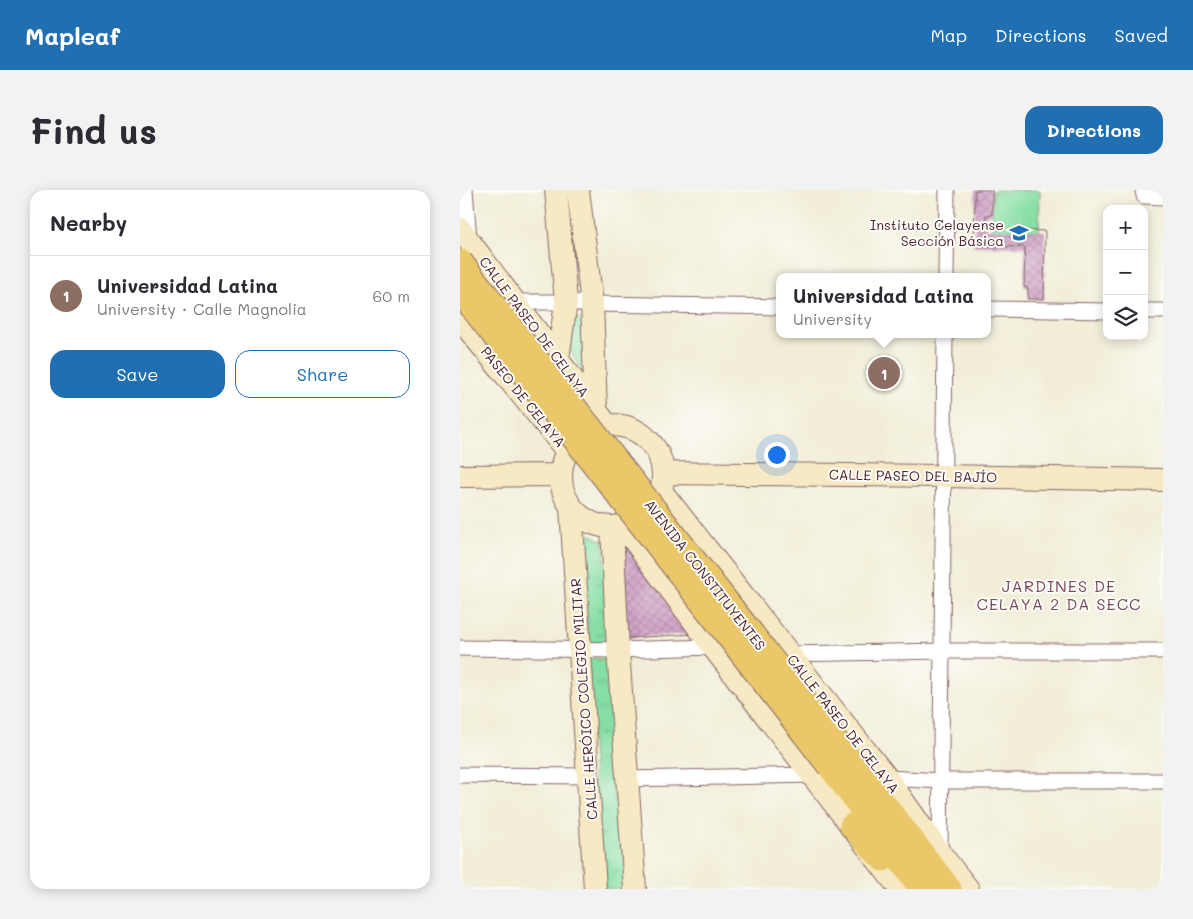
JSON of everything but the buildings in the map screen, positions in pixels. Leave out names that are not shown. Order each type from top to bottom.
[{"type":"main road","points":[[556,190],[566,302],[558,360]]},
{"type":"main road","points":[[578,190],[592,304],[601,417],[595,428],[584,433],[574,441],[562,463],[560,475],[563,493],[571,508],[582,519],[597,526],[618,527],[636,522],[647,514],[656,503],[662,482],[659,457],[651,443],[639,432],[601,417]]},
{"type":"main road","name":"CALLE PASEO DE CELAYA","points":[[463,244],[516,302],[601,417]]},
{"type":"main road","name":"AVENIDA CONSTITUYENTES","points":[[463,244],[829,766],[949,889]]},
{"type":"main road","name":"AVENIDA CONSTITUYENTES","points":[[460,291],[829,766],[922,889]]},
{"type":"main road","name":"PASEO DE CELAYA","points":[[460,319],[567,451]]},
{"type":"main road","points":[[460,476],[560,475]]},
{"type":"main road","name":"CALLE PASEO DEL BAJÍO","points":[[662,482],[943,476],[1163,480]]},
{"type":"main road","name":"CALLE PASEO DE CELAYA","points":[[662,482],[715,560],[892,786],[968,889]]},
{"type":"main road","name":"CALLE HERÓICO COLEGIO MILITAR","points":[[571,508],[595,889]]},
{"type":"main road","points":[[618,527],[667,585],[712,647],[829,766],[852,826],[900,889]]},
{"type":"main road","points":[[618,527],[618,650],[635,889]]},
{"type":"main road","points":[[667,585],[689,569],[715,560]]},
{"type":"main road","points":[[892,786],[955,889]]},
{"type":"main road","points":[[852,826],[912,889]]},
{"type":"street","points":[[463,244],[466,190]]},
{"type":"street","points":[[946,273],[947,190]]},
{"type":"street","points":[[1143,193],[1163,197]]},
{"type":"street","points":[[516,302],[776,306]]},
{"type":"street","points":[[991,310],[1103,310]]},
{"type":"street","points":[[1148,311],[1163,311]]},
{"type":"street","points":[[940,853],[945,338]]},
{"type":"street","points":[[519,393],[541,391],[551,385],[557,372],[558,360]]},
{"type":"street","points":[[460,648],[618,650],[712,647]]},
{"type":"street","points":[[789,654],[943,651],[1163,651]]},
{"type":"street","points":[[627,779],[829,766]]},
{"type":"street","points":[[460,775],[589,776]]},
{"type":"street","points":[[892,786],[941,781],[1163,781]]},
{"type":"green space","points":[[993,190],[1040,190],[1039,231],[992,230]]},
{"type":"green space","points":[[573,319],[583,319],[586,378],[567,345]]},
{"type":"green space","points":[[578,529],[604,541],[610,642],[587,643]]},
{"type":"green space","points":[[587,658],[612,659],[626,889],[600,889]]},
{"type":"place","name":"Instituto Celayense Sección Básica","points":[[1019,233]]},
{"type":"place","name":"Universidad Latina","points":[[884,373]]},
{"type":"district","name":"JARDINES DE CELAYA 2 DA SECC","points":[[1059,595]]}]
